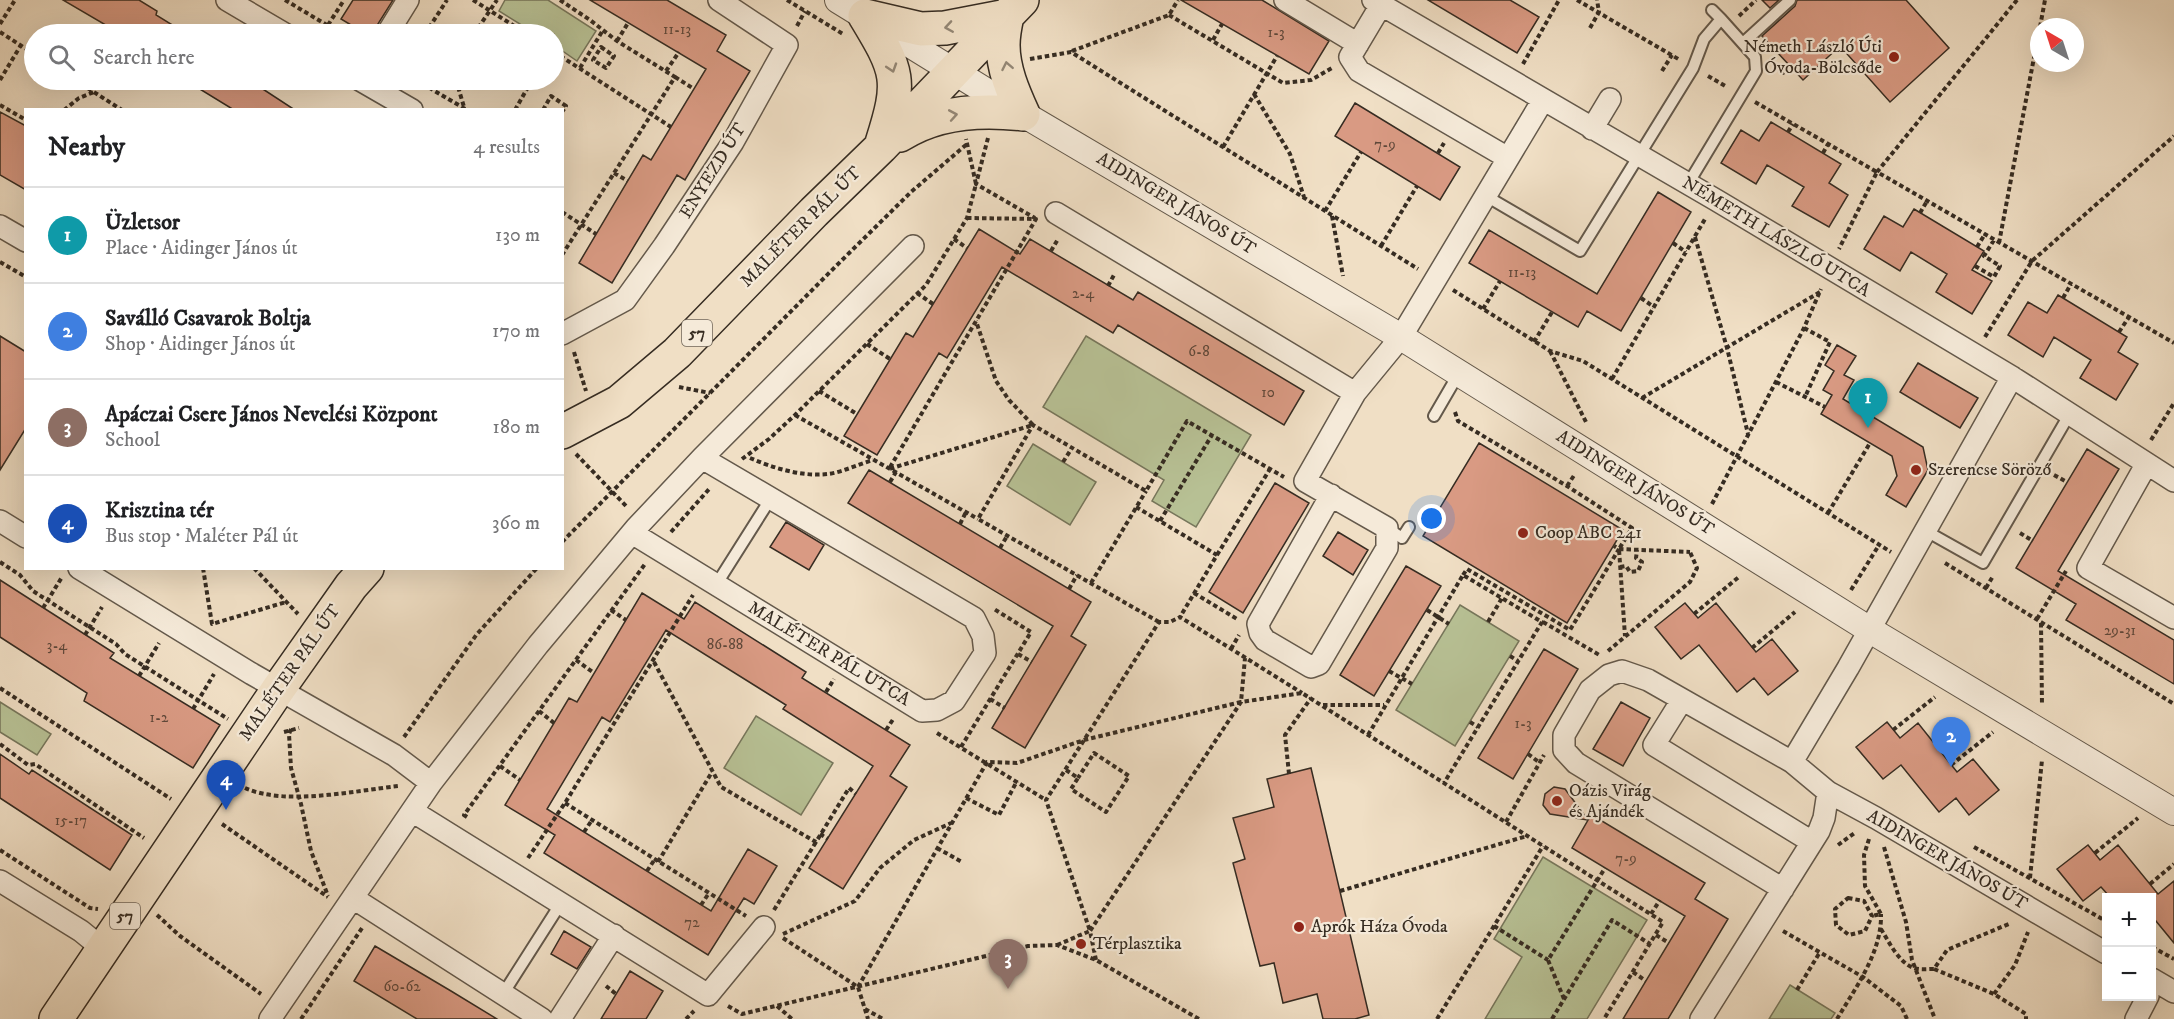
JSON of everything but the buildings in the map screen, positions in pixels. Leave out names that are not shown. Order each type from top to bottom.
[{"type":"main road","points":[[851,8],[921,29],[945,28],[1014,8]]},
{"type":"main road","points":[[851,8],[891,62],[895,75],[894,108],[881,147]]},
{"type":"main road","points":[[1014,8],[1003,45],[1011,87],[1023,114]]},
{"type":"main road","name":"MALÉTER PÁL ÚT","points":[[567,441],[619,402],[676,354],[814,212],[881,147],[1014,8]]},
{"type":"main road","points":[[881,147],[914,126],[949,115],[991,110],[1023,114]]},
{"type":"main road","name":"MALÉTER PÁL ÚT","points":[[56,1019],[279,688],[351,586],[365,570]]},
{"type":"street","points":[[227,0],[268,24]]},
{"type":"street","points":[[393,24],[408,0]]},
{"type":"street","name":"ENYEZD ÚT","points":[[565,332],[625,300],[733,142],[787,45],[718,0]]},
{"type":"street","points":[[1285,0],[1354,50]]},
{"type":"street","points":[[1377,3],[1354,50],[1359,71],[1508,158]]},
{"type":"street","name":"NÉMETH LÁSZLÓ UTCA","points":[[1377,3],[1716,200],[2012,377],[2174,482]]},
{"type":"street","name":"AIDINGER JÁNOS ÚT","points":[[851,8],[1023,114],[1401,337],[1454,382],[2174,813]]},
{"type":"street","points":[[377,90],[409,108]]},
{"type":"street","points":[[1592,129],[1610,99]]},
{"type":"street","points":[[1331,495],[1258,624],[1265,640],[1311,668],[1319,664],[1388,548],[1387,528],[1331,495],[1305,481],[1355,393],[1401,337],[1543,100]]},
{"type":"street","points":[[1046,219],[1355,393]]},
{"type":"street","points":[[0,226],[24,240]]},
{"type":"street","points":[[274,1013],[342,901],[538,645],[637,528],[702,458],[913,246]]},
{"type":"street","points":[[1792,762],[1870,630],[2012,377]]},
{"type":"street","name":"MALÉTER PÁL UTCA","points":[[637,528],[706,588],[922,711],[937,710],[954,702],[985,653],[983,636],[974,618],[702,458]]},
{"type":"street","points":[[2143,463],[2088,568],[2174,618]]},
{"type":"street","points":[[0,521],[24,536]]},
{"type":"street","points":[[82,570],[394,755],[429,787]]},
{"type":"street","points":[[1605,666],[1564,735],[1564,750],[1576,763],[1783,889]]},
{"type":"street","name":"AIDINGER JÁNOS ÚT","points":[[1605,666],[1648,680],[1792,762],[1828,792],[2102,951]]},
{"type":"street","points":[[1682,700],[1654,745],[1812,842]]},
{"type":"street","points":[[1701,1019],[1812,842],[1824,818],[1828,792]]},
{"type":"street","points":[[412,811],[708,995],[764,927]]},
{"type":"street","points":[[0,881],[81,931],[103,949]]},
{"type":"street","points":[[342,901],[542,1019]]},
{"type":"street","points":[[560,1019],[614,935]]},
{"type":"street","points":[[2136,1019],[2148,1001]]},
{"type":"lane","points":[[1743,43],[1790,0]]},
{"type":"lane","points":[[1688,184],[1756,71],[1755,57],[1712,10]]},
{"type":"lane","points":[[1486,196],[1580,251],[1693,68],[1704,39],[1724,23]]},
{"type":"lane","points":[[1434,416],[1454,382]]},
{"type":"lane","points":[[1921,538],[1983,563],[2069,415]]},
{"type":"lane","points":[[706,588],[771,498]]},
{"type":"lane","points":[[1387,528],[1402,538],[1409,527]]},
{"type":"lane","points":[[503,994],[561,903]]},
{"type":"path","points":[[0,24],[15,0]]},
{"type":"path","points":[[285,0],[326,24]]},
{"type":"path","points":[[329,24],[344,0]]},
{"type":"path","points":[[431,24],[447,0]]},
{"type":"path","points":[[473,0],[511,24]]},
{"type":"path","points":[[481,24],[497,0]]},
{"type":"path","points":[[560,0],[617,41],[694,89]]},
{"type":"path","points":[[567,5],[570,0]]},
{"type":"path","points":[[1071,52],[1168,15],[1178,0]]},
{"type":"path","points":[[1519,70],[1559,0]]},
{"type":"path","points":[[1578,0],[2174,343]]},
{"type":"path","points":[[1590,28],[1599,12],[1597,0]]},
{"type":"path","points":[[1724,23],[1756,0]]},
{"type":"path","points":[[1708,510],[1804,328],[1829,269],[1877,172],[2017,0]]},
{"type":"path","points":[[2041,18],[2045,0]]},
{"type":"path","points":[[0,8],[8,12]]},
{"type":"path","points":[[1168,15],[1283,83],[1311,80],[1354,50]]},
{"type":"path","points":[[617,41],[628,23]]},
{"type":"path","points":[[1213,40],[1222,24]]},
{"type":"path","points":[[580,68],[603,30]]},
{"type":"path","points":[[0,32],[24,47]]},
{"type":"path","points":[[0,80],[21,45]]},
{"type":"path","points":[[601,47],[614,56],[606,68],[593,60],[601,47]]},
{"type":"path","points":[[666,71],[679,52]]},
{"type":"path","points":[[1662,71],[1672,55]]},
{"type":"path","points":[[1223,147],[1277,56]]},
{"type":"path","points":[[564,58],[671,127]]},
{"type":"path","points":[[1999,243],[2031,72]]},
{"type":"path","points":[[564,252],[675,77]]},
{"type":"path","points":[[91,90],[119,108]]},
{"type":"path","points":[[433,90],[464,108]]},
{"type":"path","points":[[459,90],[466,108]]},
{"type":"path","points":[[516,108],[526,90]]},
{"type":"path","points":[[66,108],[79,98],[94,92]]},
{"type":"path","points":[[1254,94],[1290,154],[1304,197]]},
{"type":"path","points":[[544,108],[551,96],[566,106],[564,109]]},
{"type":"path","points":[[0,105],[24,119]]},
{"type":"path","points":[[1788,132],[1793,124]]},
{"type":"path","points":[[1974,355],[2032,261],[2174,136]]},
{"type":"path","points":[[564,540],[911,192],[967,143]]},
{"type":"path","points":[[1823,153],[1828,144]]},
{"type":"path","points":[[1325,211],[1361,152]]},
{"type":"path","points":[[614,173],[628,182]]},
{"type":"path","points":[[976,184],[1046,219]]},
{"type":"path","points":[[1382,246],[1417,186]]},
{"type":"path","points":[[1612,379],[1716,200]]},
{"type":"path","points":[[1920,213],[1928,201]]},
{"type":"path","points":[[564,214],[596,234]]},
{"type":"path","points":[[1332,214],[1349,306]]},
{"type":"path","points":[[967,218],[1046,219]]},
{"type":"path","points":[[889,469],[976,321],[1046,219]]},
{"type":"path","points":[[1977,247],[1985,234]]},
{"type":"path","points":[[1695,237],[1727,348],[1748,435]]},
{"type":"path","points":[[954,239],[967,248]]},
{"type":"path","points":[[1975,266],[1994,277],[2000,266],[1984,256],[1994,240]]},
{"type":"path","points":[[1051,251],[1055,243]]},
{"type":"path","points":[[1673,243],[1686,252]]},
{"type":"path","points":[[0,262],[24,277]]},
{"type":"path","points":[[1108,285],[1112,279]]},
{"type":"path","points":[[1483,309],[1500,281]]},
{"type":"path","points":[[2063,298],[2071,284]]},
{"type":"path","points":[[1642,398],[1820,291]]},
{"type":"path","points":[[917,293],[933,304]]},
{"type":"path","points":[[1641,298],[1654,307]]},
{"type":"path","points":[[1534,342],[1552,312]]},
{"type":"path","points":[[2119,332],[2129,317]]},
{"type":"path","points":[[976,321],[996,381],[1009,400],[1033,425],[1146,491]]},
{"type":"path","points":[[1804,328],[1830,342],[1805,397]]},
{"type":"path","points":[[565,332],[588,396]]},
{"type":"path","points":[[867,344],[891,359]]},
{"type":"path","points":[[1550,351],[1590,430]]},
{"type":"path","points":[[1368,735],[1467,569],[1570,630],[1632,528],[1568,486],[1458,421],[1454,409],[1458,398],[1454,382]]},
{"type":"path","points":[[1776,382],[1825,407]]},
{"type":"path","points":[[819,391],[857,414]]},
{"type":"path","points":[[2143,463],[2174,403]]},
{"type":"path","points":[[795,415],[1159,622],[1170,622],[1180,617],[1270,468]]},
{"type":"path","points":[[1091,583],[1187,421],[1294,482]]},
{"type":"path","points":[[889,469],[1033,425]]},
{"type":"path","points":[[978,519],[1033,425]]},
{"type":"path","points":[[1160,521],[1212,435]]},
{"type":"path","points":[[567,441],[612,491],[637,528]]},
{"type":"path","points":[[1828,513],[1870,443]]},
{"type":"path","points":[[1063,462],[1072,448]]},
{"type":"path","points":[[746,457],[768,466],[800,473],[828,474],[874,460]]},
{"type":"path","points":[[1567,466],[1577,472],[1568,486]]},
{"type":"path","points":[[1284,477],[1290,468]]},
{"type":"path","points":[[890,482],[896,472]]},
{"type":"path","points":[[2048,484],[2054,475],[2067,482]]},
{"type":"path","points":[[1136,507],[1217,555]]},
{"type":"path","points":[[960,524],[966,512]]},
{"type":"path","points":[[2013,542],[2025,523]]},
{"type":"path","points":[[2019,532],[2033,541]]},
{"type":"path","points":[[1000,548],[1007,536]]},
{"type":"path","points":[[1921,538],[1986,588],[2174,704]]},
{"type":"path","points":[[1838,610],[1879,545]]},
{"type":"path","points":[[1605,666],[1625,636],[1690,582],[1697,568],[1690,552],[1618,549],[1614,546]]},
{"type":"path","points":[[1618,549],[1625,636]]},
{"type":"path","points":[[1620,567],[1626,566],[1630,573],[1638,571],[1642,562],[1636,558],[1637,550]]},
{"type":"path","points":[[464,815],[647,561]]},
{"type":"path","points":[[0,562],[20,574],[33,591],[116,644],[125,654],[220,714]]},
{"type":"path","points":[[43,608],[66,570]]},
{"type":"path","points":[[203,570],[213,624],[286,602]]},
{"type":"path","points":[[256,570],[298,615]]},
{"type":"path","points":[[394,755],[399,744],[477,634],[535,570]]},
{"type":"path","points":[[1986,588],[1997,570]]},
{"type":"path","points":[[1069,589],[1077,575]]},
{"type":"path","points":[[1444,783],[1542,622],[1463,575]]},
{"type":"path","points":[[1694,614],[1738,577]]},
{"type":"path","points":[[519,852],[528,858],[654,661],[706,588]]},
{"type":"path","points":[[85,634],[113,589]]},
{"type":"path","points":[[1194,593],[1246,624]]},
{"type":"path","points":[[1488,622],[1502,598]]},
{"type":"path","points":[[611,610],[626,620]]},
{"type":"path","points":[[1427,610],[1449,624]]},
{"type":"path","points":[[1180,617],[1663,922],[1604,1019]]},
{"type":"path","points":[[1752,648],[1788,618]]},
{"type":"path","points":[[1046,800],[1159,622]]},
{"type":"path","points":[[2041,622],[2043,714]]},
{"type":"path","points":[[139,676],[171,623]]},
{"type":"path","points":[[1018,654],[1032,662]]},
{"type":"path","points":[[193,709],[225,655]]},
{"type":"path","points":[[1510,656],[1518,661]]},
{"type":"path","points":[[708,995],[742,1014],[1028,946],[1058,945],[1090,931],[1241,702],[1245,658]]},
{"type":"path","points":[[576,660],[594,673]]},
{"type":"path","points":[[654,661],[721,787],[816,842]]},
{"type":"path","points":[[1389,671],[1412,684]]},
{"type":"path","points":[[0,688],[195,813]]},
{"type":"path","points":[[987,762],[1017,763],[1084,740],[1241,702],[1302,693]]},
{"type":"path","points":[[1289,774],[1285,735],[1311,698]]},
{"type":"path","points":[[990,699],[1005,708]]},
{"type":"path","points":[[1893,730],[1933,699]]},
{"type":"path","points":[[1322,705],[1385,705]]},
{"type":"path","points":[[539,711],[554,723]]},
{"type":"path","points":[[1470,722],[1478,728]]},
{"type":"path","points":[[278,734],[300,727]]},
{"type":"path","points":[[291,729],[289,734],[291,768],[310,851],[342,901]]},
{"type":"path","points":[[934,731],[1046,800],[1090,931],[1096,960]]},
{"type":"path","points":[[1951,765],[1988,735]]},
{"type":"path","points":[[0,744],[28,765],[35,764],[151,842]]},
{"type":"path","points":[[1094,753],[1129,776],[1106,812],[1071,789],[1078,778],[1094,753]]},
{"type":"path","points":[[1528,754],[1540,763]]},
{"type":"path","points":[[1994,994],[2015,965],[2029,907],[2042,760]]},
{"type":"path","points":[[858,987],[987,762]]},
{"type":"path","points":[[500,766],[520,780]]},
{"type":"path","points":[[1065,770],[1078,778]]},
{"type":"path","points":[[647,871],[656,861],[712,771]]},
{"type":"path","points":[[247,778],[242,787],[256,793],[299,797],[413,784],[429,787],[473,821]]},
{"type":"path","points":[[966,798],[999,815],[1017,781]]},
{"type":"path","points":[[565,803],[764,927],[849,788],[856,794]]},
{"type":"path","points":[[227,815],[222,824],[342,901]]},
{"type":"path","points":[[2094,853],[2140,817]]},
{"type":"path","points":[[1833,848],[1876,818]]},
{"type":"path","points":[[1837,1019],[1863,977],[1881,929],[1881,914],[1865,886],[1864,855],[1876,818]]},
{"type":"path","points":[[1876,818],[1906,922],[1916,969],[1935,1019]]},
{"type":"path","points":[[584,832],[592,820]]},
{"type":"path","points":[[868,1019],[858,987],[780,936],[855,901],[880,868],[914,840],[951,823]]},
{"type":"path","points":[[820,834],[828,839]]},
{"type":"path","points":[[1340,891],[1528,836]]},
{"type":"path","points":[[1437,1019],[1544,846]]},
{"type":"path","points":[[937,848],[962,862]]},
{"type":"path","points":[[0,850],[90,908],[131,906],[180,936],[274,1013]]},
{"type":"path","points":[[2150,884],[2174,864]]},
{"type":"path","points":[[1548,960],[1605,868]]},
{"type":"path","points":[[701,905],[709,893]]},
{"type":"path","points":[[1848,898],[1864,901],[1872,916],[1865,931],[1849,935],[1836,926],[1835,909],[1848,898]]},
{"type":"path","points":[[1651,914],[1659,900]]},
{"type":"path","points":[[1934,969],[1947,950],[2029,907]]},
{"type":"path","points":[[1872,916],[1881,914]]},
{"type":"path","points":[[1552,1019],[1612,920],[1650,944]]},
{"type":"path","points":[[1777,940],[1789,922]]},
{"type":"path","points":[[1494,927],[1548,960],[1564,999]]},
{"type":"path","points":[[1881,929],[1891,946],[1908,965],[1916,969],[1934,969],[1994,994],[2026,1014],[2026,1019]]},
{"type":"path","points":[[1783,931],[1863,977],[1902,1006],[1907,1019]]},
{"type":"path","points":[[1656,935],[1669,943]]},
{"type":"path","points":[[1058,945],[1096,960],[1199,1019]]},
{"type":"path","points":[[2156,950],[2174,959]]},
{"type":"path","points":[[1797,990],[1820,952]]},
{"type":"path","points":[[1632,972],[1646,981]]},
{"type":"path","points":[[606,987],[616,994]]},
{"type":"path","points":[[777,1006],[792,1019]]},
{"type":"path","points":[[865,1009],[883,1019]]},
{"type":"green space","points":[[505,0],[548,0],[596,31],[577,61],[564,52],[564,24],[520,24],[499,11]]},
{"type":"green space","points":[[1086,336],[1251,435],[1196,527],[1152,501],[1164,480],[1043,407]]},
{"type":"green space","points":[[1033,444],[1096,482],[1070,525],[1007,486]]},
{"type":"green space","points":[[1460,605],[1519,641],[1455,746],[1396,710]]},
{"type":"green space","points":[[0,702],[51,734],[37,755],[0,732]]},
{"type":"green space","points":[[756,716],[833,763],[801,815],[724,768]]},
{"type":"green space","points":[[1543,857],[1647,920],[1587,1019],[1485,1019],[1522,957],[1494,939]]},
{"type":"green space","points":[[1790,985],[1835,1013],[1831,1019],[1769,1019]]},
{"type":"place","name":"Németh László Úti Óvoda-Bölcsőde","points":[[1894,57]]},
{"type":"place","name":"Üzletsor","points":[[1868,428]]},
{"type":"place","name":"Szerencse Söröző","points":[[1916,470]]},
{"type":"place","name":"Coop ABC 241","points":[[1523,533]]},
{"type":"place","name":"Saválló Csavarok Boltja","points":[[1951,767]]},
{"type":"place","name":"Oázis Virág és Ajándék","points":[[1557,801]]},
{"type":"place","name":"Krisztina tér","points":[[226,810]]},
{"type":"place","name":"Aprók Háza Óvoda","points":[[1299,927]]},
{"type":"place","name":"Térplasztika","points":[[1081,944]]},
{"type":"place","name":"Apáczai Csere János Nevelési Központ","points":[[1008,989]]}]
